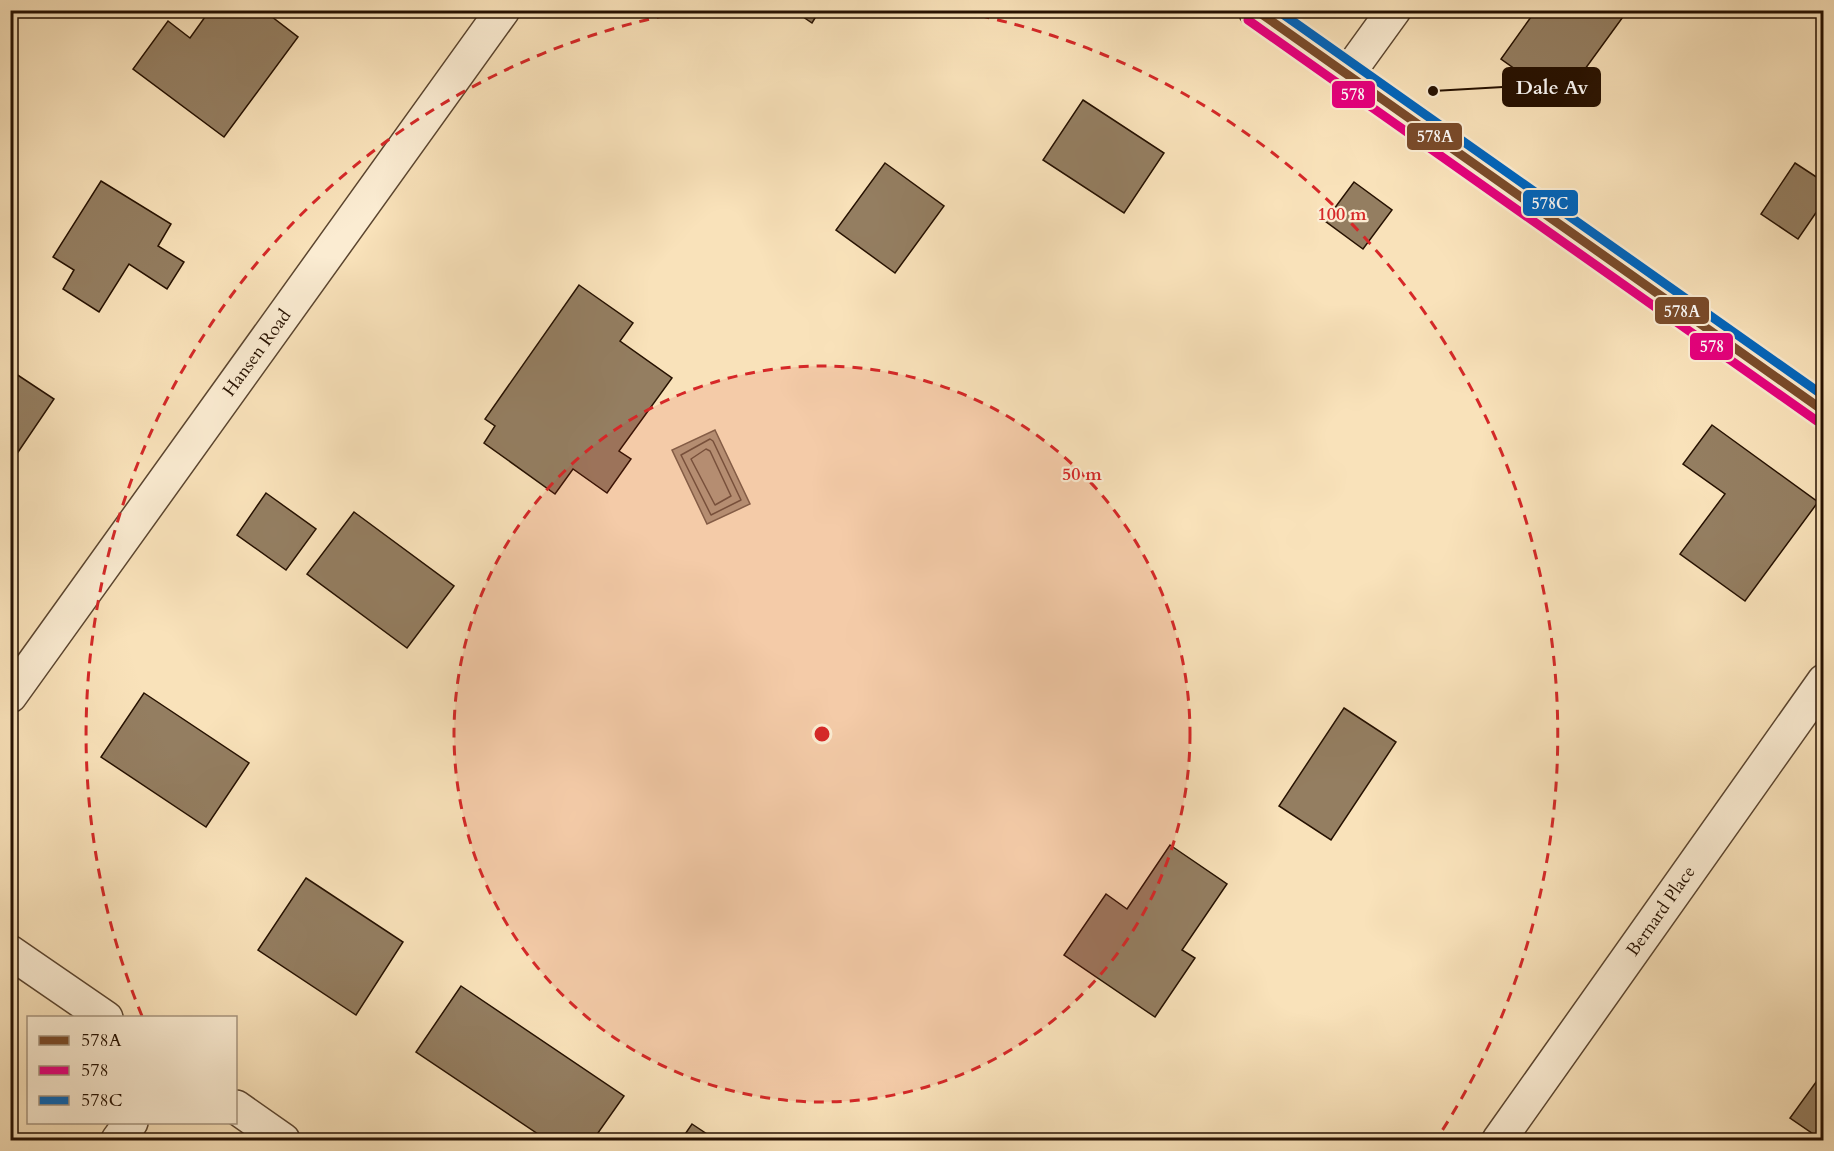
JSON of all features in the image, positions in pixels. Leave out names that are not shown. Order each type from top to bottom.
[{"type":"street","name":"Hansen Road","points":[[10,696],[503,10]]},
{"type":"street","points":[[1255,10],[1824,411]]},
{"type":"street","points":[[1347,75],[1394,10]]},
{"type":"street","name":"Bernard Place","points":[[1499,1140],[1824,681]]},
{"type":"street","points":[[10,952],[105,1016]]},
{"type":"street","points":[[237,1108],[283,1140]]},
{"type":"street","points":[[118,1140],[130,1124]]},
{"type":"water","points":[[715,430],[750,504],[707,524],[672,450]]},
{"type":"building","points":[[210,10],[263,10],[298,37],[224,137],[133,69],[168,21],[190,38]]},
{"type":"building","points":[[793,10],[820,10],[812,23]]},
{"type":"building","points":[[1536,10],[1628,10],[1561,102],[1501,59]]},
{"type":"building","points":[[1083,100],[1164,153],[1124,213],[1043,160]]},
{"type":"building","points":[[885,163],[944,206],[895,273],[836,230]]},
{"type":"building","points":[[1795,163],[1824,182],[1824,201],[1798,239],[1761,214]]},
{"type":"building","points":[[101,181],[171,224],[158,246],[184,262],[167,289],[129,264],[99,312],[63,289],[74,270],[53,257]]},
{"type":"building","points":[[1354,182],[1392,210],[1363,249],[1325,221]]},
{"type":"building","points":[[579,285],[633,323],[620,341],[672,378],[619,451],[631,459],[607,493],[573,469],[555,494],[484,443],[495,426],[485,419]]},
{"type":"building","points":[[10,370],[54,399],[10,464]]},
{"type":"building","points":[[1712,425],[1818,502],[1745,601],[1680,554],[1725,494],[1683,464]]},
{"type":"building","points":[[266,493],[316,529],[286,570],[237,535]]},
{"type":"building","points":[[354,512],[454,586],[407,648],[307,574]]},
{"type":"building","points":[[144,693],[249,763],[206,827],[101,757]]},
{"type":"building","points":[[1344,708],[1396,742],[1331,840],[1279,806]]},
{"type":"building","points":[[1170,845],[1227,884],[1182,950],[1195,958],[1155,1017],[1064,955],[1106,894],[1127,909]]},
{"type":"building","points":[[306,878],[403,942],[356,1015],[258,950]]},
{"type":"building","points":[[461,986],[624,1096],[593,1140],[547,1140],[416,1052]]},
{"type":"building","points":[[1824,1071],[1824,1140],[1813,1140],[1816,1136],[1790,1118]]},
{"type":"building","points":[[692,1124],[716,1140],[681,1140]]},
{"type":"transit line","name":"578A","points":[[1256,10],[1824,411]]},
{"type":"transit line","name":"578C","points":[[1277,10],[1824,396]]},
{"type":"transit line","name":"578","points":[[1248,20],[1817,421]]},
{"type":"place","name":"Dale Av","points":[[1433,91]]}]
